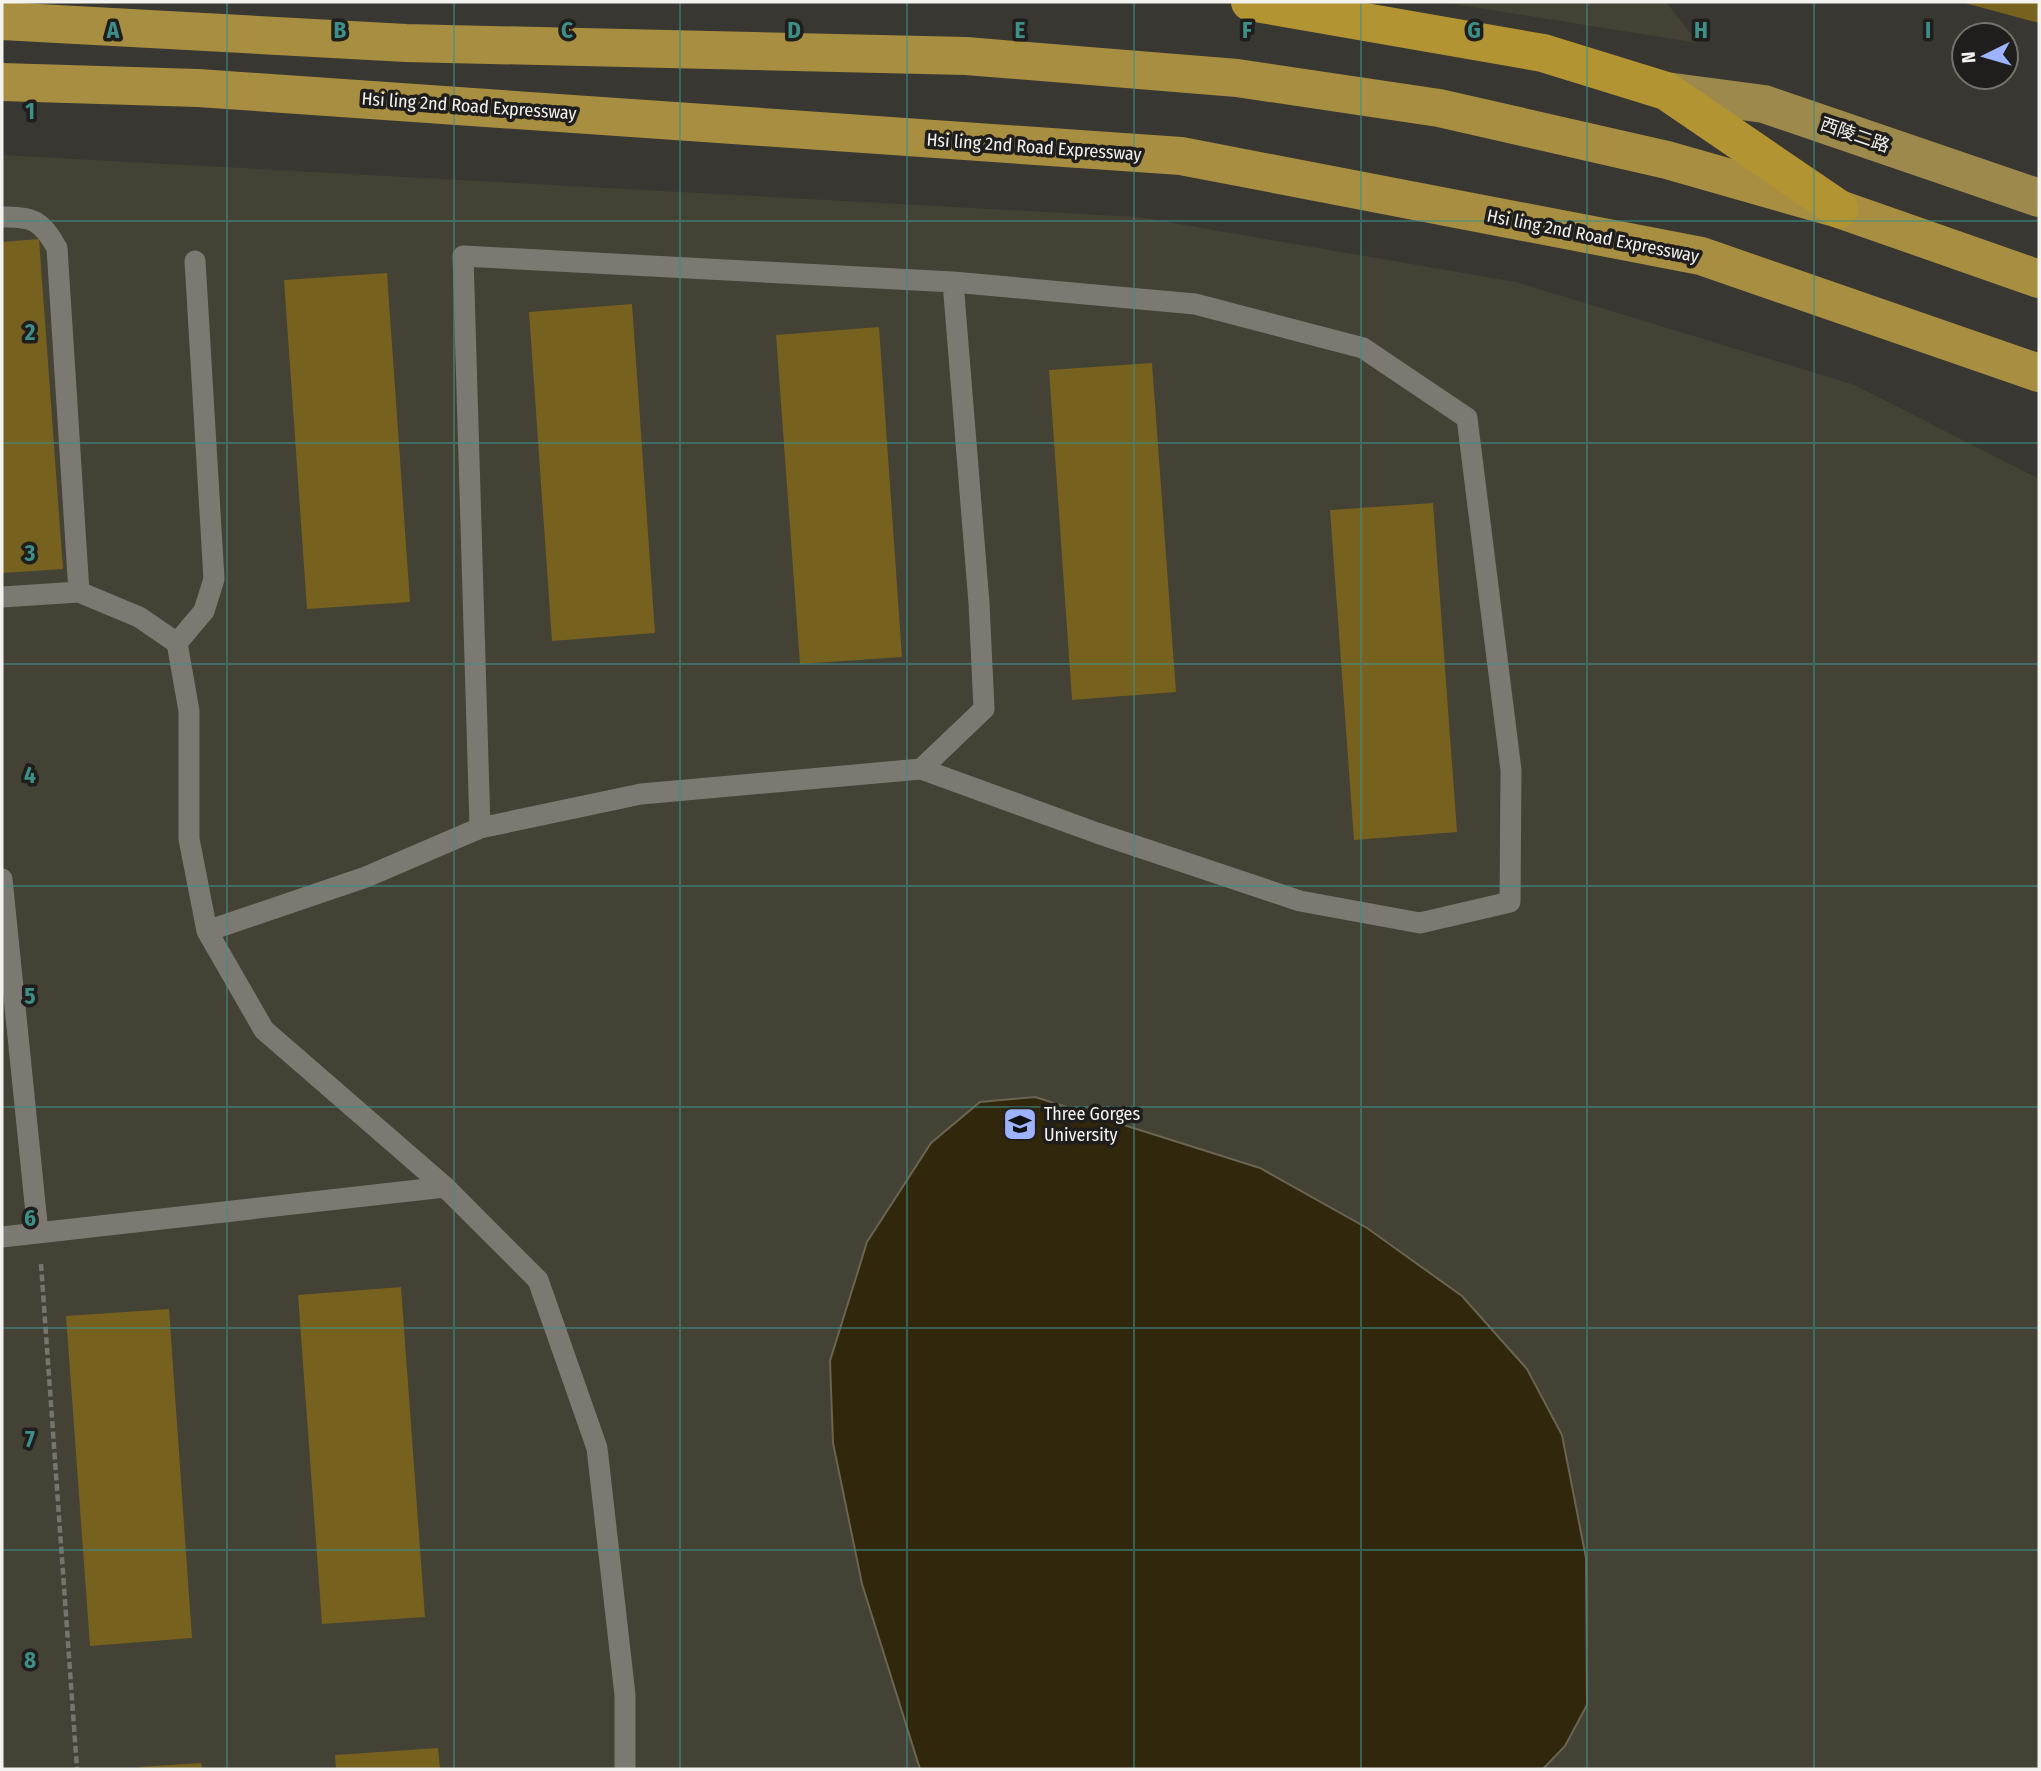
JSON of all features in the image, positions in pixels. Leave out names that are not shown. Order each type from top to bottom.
[{"type":"highway","points":[[1250,2],[1543,53],[1666,91],[1839,209]]},
{"type":"highway","points":[[2,21],[406,43],[966,56],[1237,78],[1439,108],[1667,160],[1839,209],[2039,279]]},
{"type":"highway","name":"Hsi ling 2nd Road Expressway","points":[[2,82],[212,89],[1181,156],[1701,256],[2039,373]]},
{"type":"main road","name":"西陵二路","points":[[1666,91],[1764,104],[2039,198]]},
{"type":"lane","points":[[2,217],[24,216],[45,226],[57,248],[79,592]]},
{"type":"lane","points":[[207,931],[366,877],[480,828],[641,794],[921,769],[1097,833],[1300,901],[1420,923],[1510,902],[1511,771],[1467,418],[1363,348],[1195,304],[953,282],[463,256],[480,828]]},
{"type":"lane","points":[[177,643],[204,611],[214,579],[195,261]]},
{"type":"lane","points":[[921,769],[984,709],[979,603],[953,282]]},
{"type":"lane","points":[[2,597],[79,592],[139,617],[177,643],[189,711],[189,839],[207,931],[264,1030],[444,1187],[538,1280],[597,1448],[625,1695],[625,1769]]},
{"type":"lane","points":[[2,879],[38,1233]]},
{"type":"lane","points":[[2,1237],[444,1187]]},
{"type":"path","points":[[38,1233],[77,1769]]},
{"type":"shaded area","points":[[1441,2],[1666,2],[1698,43]]},
{"type":"shaded area","name":"Three Gorges University","points":[[2,155],[1138,217],[1516,282],[1855,385],[2039,479],[2039,1769],[2,1769]]},
{"type":"shaded area","points":[[1035,1097],[1260,1168],[1367,1228],[1462,1296],[1527,1369],[1562,1435],[1586,1558],[1587,1705],[1565,1746],[1543,1769],[920,1769],[862,1584],[833,1443],[830,1361],[867,1242],[931,1143],[980,1102]]},
{"type":"building","points":[[1965,2],[2039,2],[2039,23],[1965,3]]},
{"type":"building","points":[[39,239],[63,569],[2,573],[2,242]]},
{"type":"building","points":[[387,273],[410,602],[307,609],[284,280]]},
{"type":"building","points":[[632,304],[655,633],[552,641],[529,312]]},
{"type":"building","points":[[879,327],[902,657],[800,664],[776,335]]},
{"type":"building","points":[[1152,363],[1176,692],[1072,700],[1049,370]]},
{"type":"building","points":[[1433,503],[1457,832],[1354,840],[1330,510]]},
{"type":"building","points":[[401,1287],[425,1617],[322,1624],[298,1295]]},
{"type":"building","points":[[169,1309],[192,1638],[90,1646],[66,1316]]},
{"type":"building","points":[[438,1748],[440,1769],[336,1769],[335,1755]]},
{"type":"building","points":[[201,1763],[202,1769],[140,1769],[140,1767]]},
{"type":"place","name":"Three Gorges University","points":[[1020,1124]]}]
